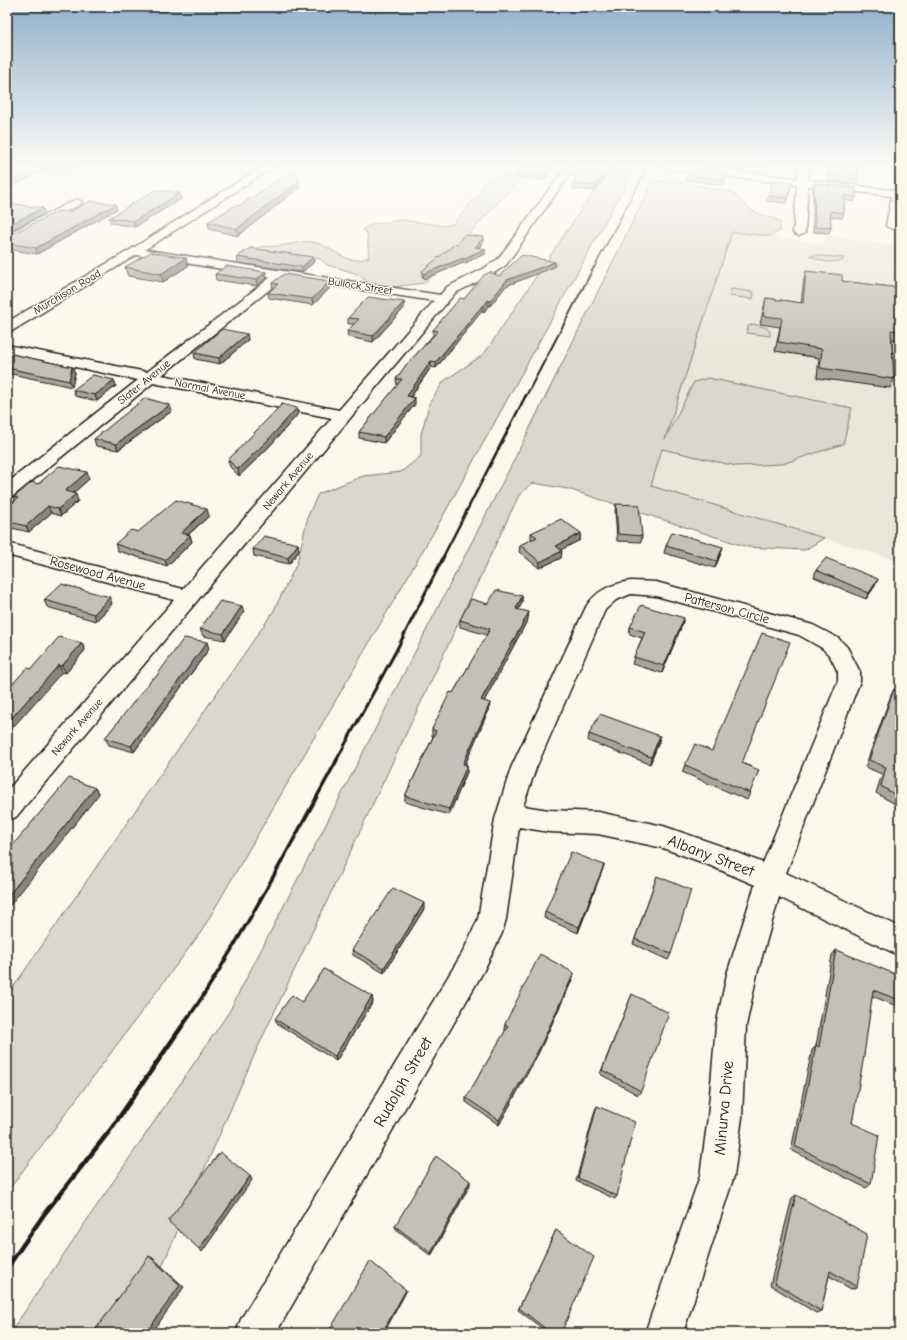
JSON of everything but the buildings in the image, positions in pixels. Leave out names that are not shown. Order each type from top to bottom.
[{"type":"street","points":[[7,238],[25,229]]},
{"type":"street","name":"Murchison Road","points":[[8,327],[171,229]]},
{"type":"street","name":"Newark Avenue","points":[[7,809],[443,299],[456,287],[487,272],[502,262],[526,229]]},
{"type":"street","points":[[799,229],[799,233]]},
{"type":"street","name":"Bullock Street","points":[[134,252],[443,299]]},
{"type":"street","name":"Slater Avenue","points":[[7,492],[282,274]]},
{"type":"street","name":"Normal Avenue","points":[[7,349],[343,416]]},
{"type":"street","name":"Rosewood Avenue","points":[[7,549],[189,597]]},
{"type":"street","name":"Patterson Circle","points":[[509,815],[523,766],[535,744],[596,606],[609,593],[619,589],[643,587],[656,589],[806,630],[830,644],[845,662],[849,672],[849,682],[770,879]]},
{"type":"street","name":"Albany Street","points":[[509,815],[549,822],[598,823],[630,828],[663,837],[712,854],[770,879],[900,942]]},
{"type":"street","name":"Rudolph Street","points":[[255,1333],[473,962],[489,930],[496,902],[503,844],[509,815]]},
{"type":"street","name":"Minurva Drive","points":[[664,1333],[717,1176],[725,1117],[731,1026],[742,974],[770,879]]},
{"type":"shaded area","points":[[363,229],[474,229],[425,283],[392,287],[370,284],[355,273],[327,265],[320,259],[262,251],[256,248],[313,242],[347,258],[361,260],[369,257],[367,234]]},
{"type":"shaded area","points":[[569,229],[601,229],[443,516],[201,932],[7,1192],[7,996],[273,612],[297,563],[308,516],[318,494],[363,476],[401,472],[421,456],[421,434],[430,402],[444,381],[484,354]]},
{"type":"shaded area","points":[[629,229],[780,229],[780,231],[770,236],[732,232],[665,439],[694,382],[708,378],[852,408],[843,444],[782,464],[736,466],[662,449],[651,486],[824,538],[805,550],[747,547],[568,489],[533,483],[519,495],[256,1051],[133,1333],[10,1333],[229,1012],[509,470]]},
{"type":"shaded area","points":[[732,231],[824,244],[828,236],[900,246],[900,561],[650,486]]},
{"type":"shaded area","points":[[814,255],[844,258],[842,261],[826,262],[809,256]]},
{"type":"shaded area","points":[[731,289],[754,292],[753,299],[729,296]]},
{"type":"shaded area","points":[[754,324],[767,328],[770,332],[770,336],[747,333],[748,326]]},
{"type":"railway","points":[[594,268],[615,229]]},
{"type":"railway","points":[[526,396],[594,267]]},
{"type":"railway","points":[[443,557],[526,395]]},
{"type":"railway","points":[[336,761],[396,651],[444,556]]},
{"type":"railway","points":[[189,1017],[247,923],[337,760]]},
{"type":"railway","points":[[7,1268],[45,1213],[111,1129],[189,1016]]}]
